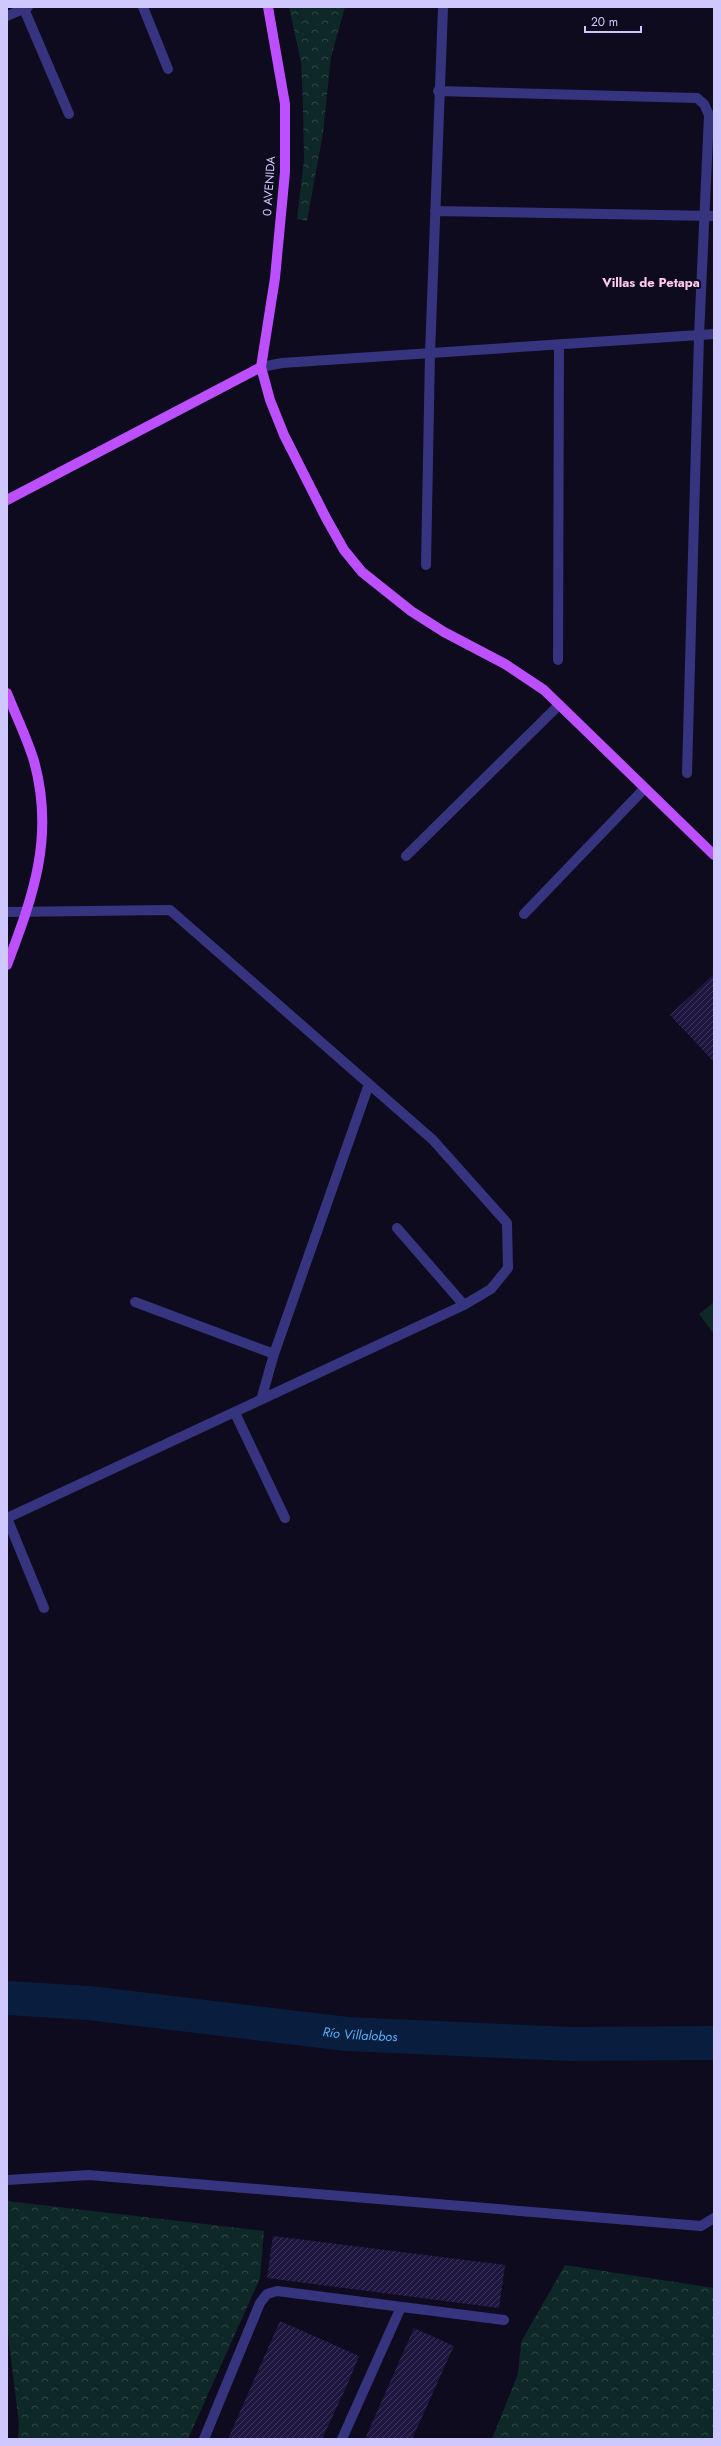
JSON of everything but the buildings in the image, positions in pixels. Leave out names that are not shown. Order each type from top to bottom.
[{"type":"main road","name":"0 AVENIDA","points":[[261,367],[275,278],[285,172],[284,104],[268,7]]},
{"type":"main road","points":[[7,500],[261,367],[270,400],[284,435],[344,550],[362,572],[411,611],[444,632],[505,664],[544,690],[714,855]]},
{"type":"main road","points":[[7,694],[34,761],[41,796],[42,832],[40,867],[27,912],[7,965]]},
{"type":"street","points":[[143,7],[168,69]]},
{"type":"street","points":[[426,565],[430,354],[438,91],[443,7]]},
{"type":"street","points":[[7,16],[26,8],[69,114]]},
{"type":"street","points":[[438,91],[697,98],[704,104],[709,115],[709,217],[699,336],[687,773]]},
{"type":"street","points":[[435,211],[709,217]]},
{"type":"street","points":[[261,367],[282,363],[714,334]]},
{"type":"street","points":[[558,660],[559,345]]},
{"type":"street","points":[[406,856],[559,705]]},
{"type":"street","points":[[524,914],[645,788]]},
{"type":"street","points":[[7,912],[170,910],[433,1140],[508,1223],[508,1268],[491,1289],[464,1305],[7,1518],[44,1608]]},
{"type":"street","points":[[261,1400],[274,1354],[369,1084]]},
{"type":"street","points":[[397,1228],[464,1305]]},
{"type":"street","points":[[135,1302],[274,1354]]},
{"type":"street","points":[[235,1413],[286,1518]]},
{"type":"street","points":[[7,2180],[88,2175],[701,2226],[714,2218]]},
{"type":"street","points":[[204,2439],[260,2303],[267,2294],[277,2291],[504,2320]]},
{"type":"street","points":[[342,2439],[401,2308]]},
{"type":"green space","points":[[289,7],[345,7],[331,57],[323,133],[307,221],[297,219],[304,160],[303,105],[301,62]]},
{"type":"green space","points":[[714,1302],[714,1334],[699,1314]]},
{"type":"green space","points":[[7,2201],[264,2231],[260,2278],[188,2439],[18,2439],[19,2424],[7,2326]]},
{"type":"green space","points":[[565,2265],[714,2288],[714,2439],[492,2439],[518,2374],[521,2342]]},
{"type":"waterway","name":"Río Villalobos","points":[[7,1998],[89,2003],[347,2034],[570,2044],[714,2043]]},
{"type":"district","name":"Villas de Petapa","points":[[651,282]]}]
